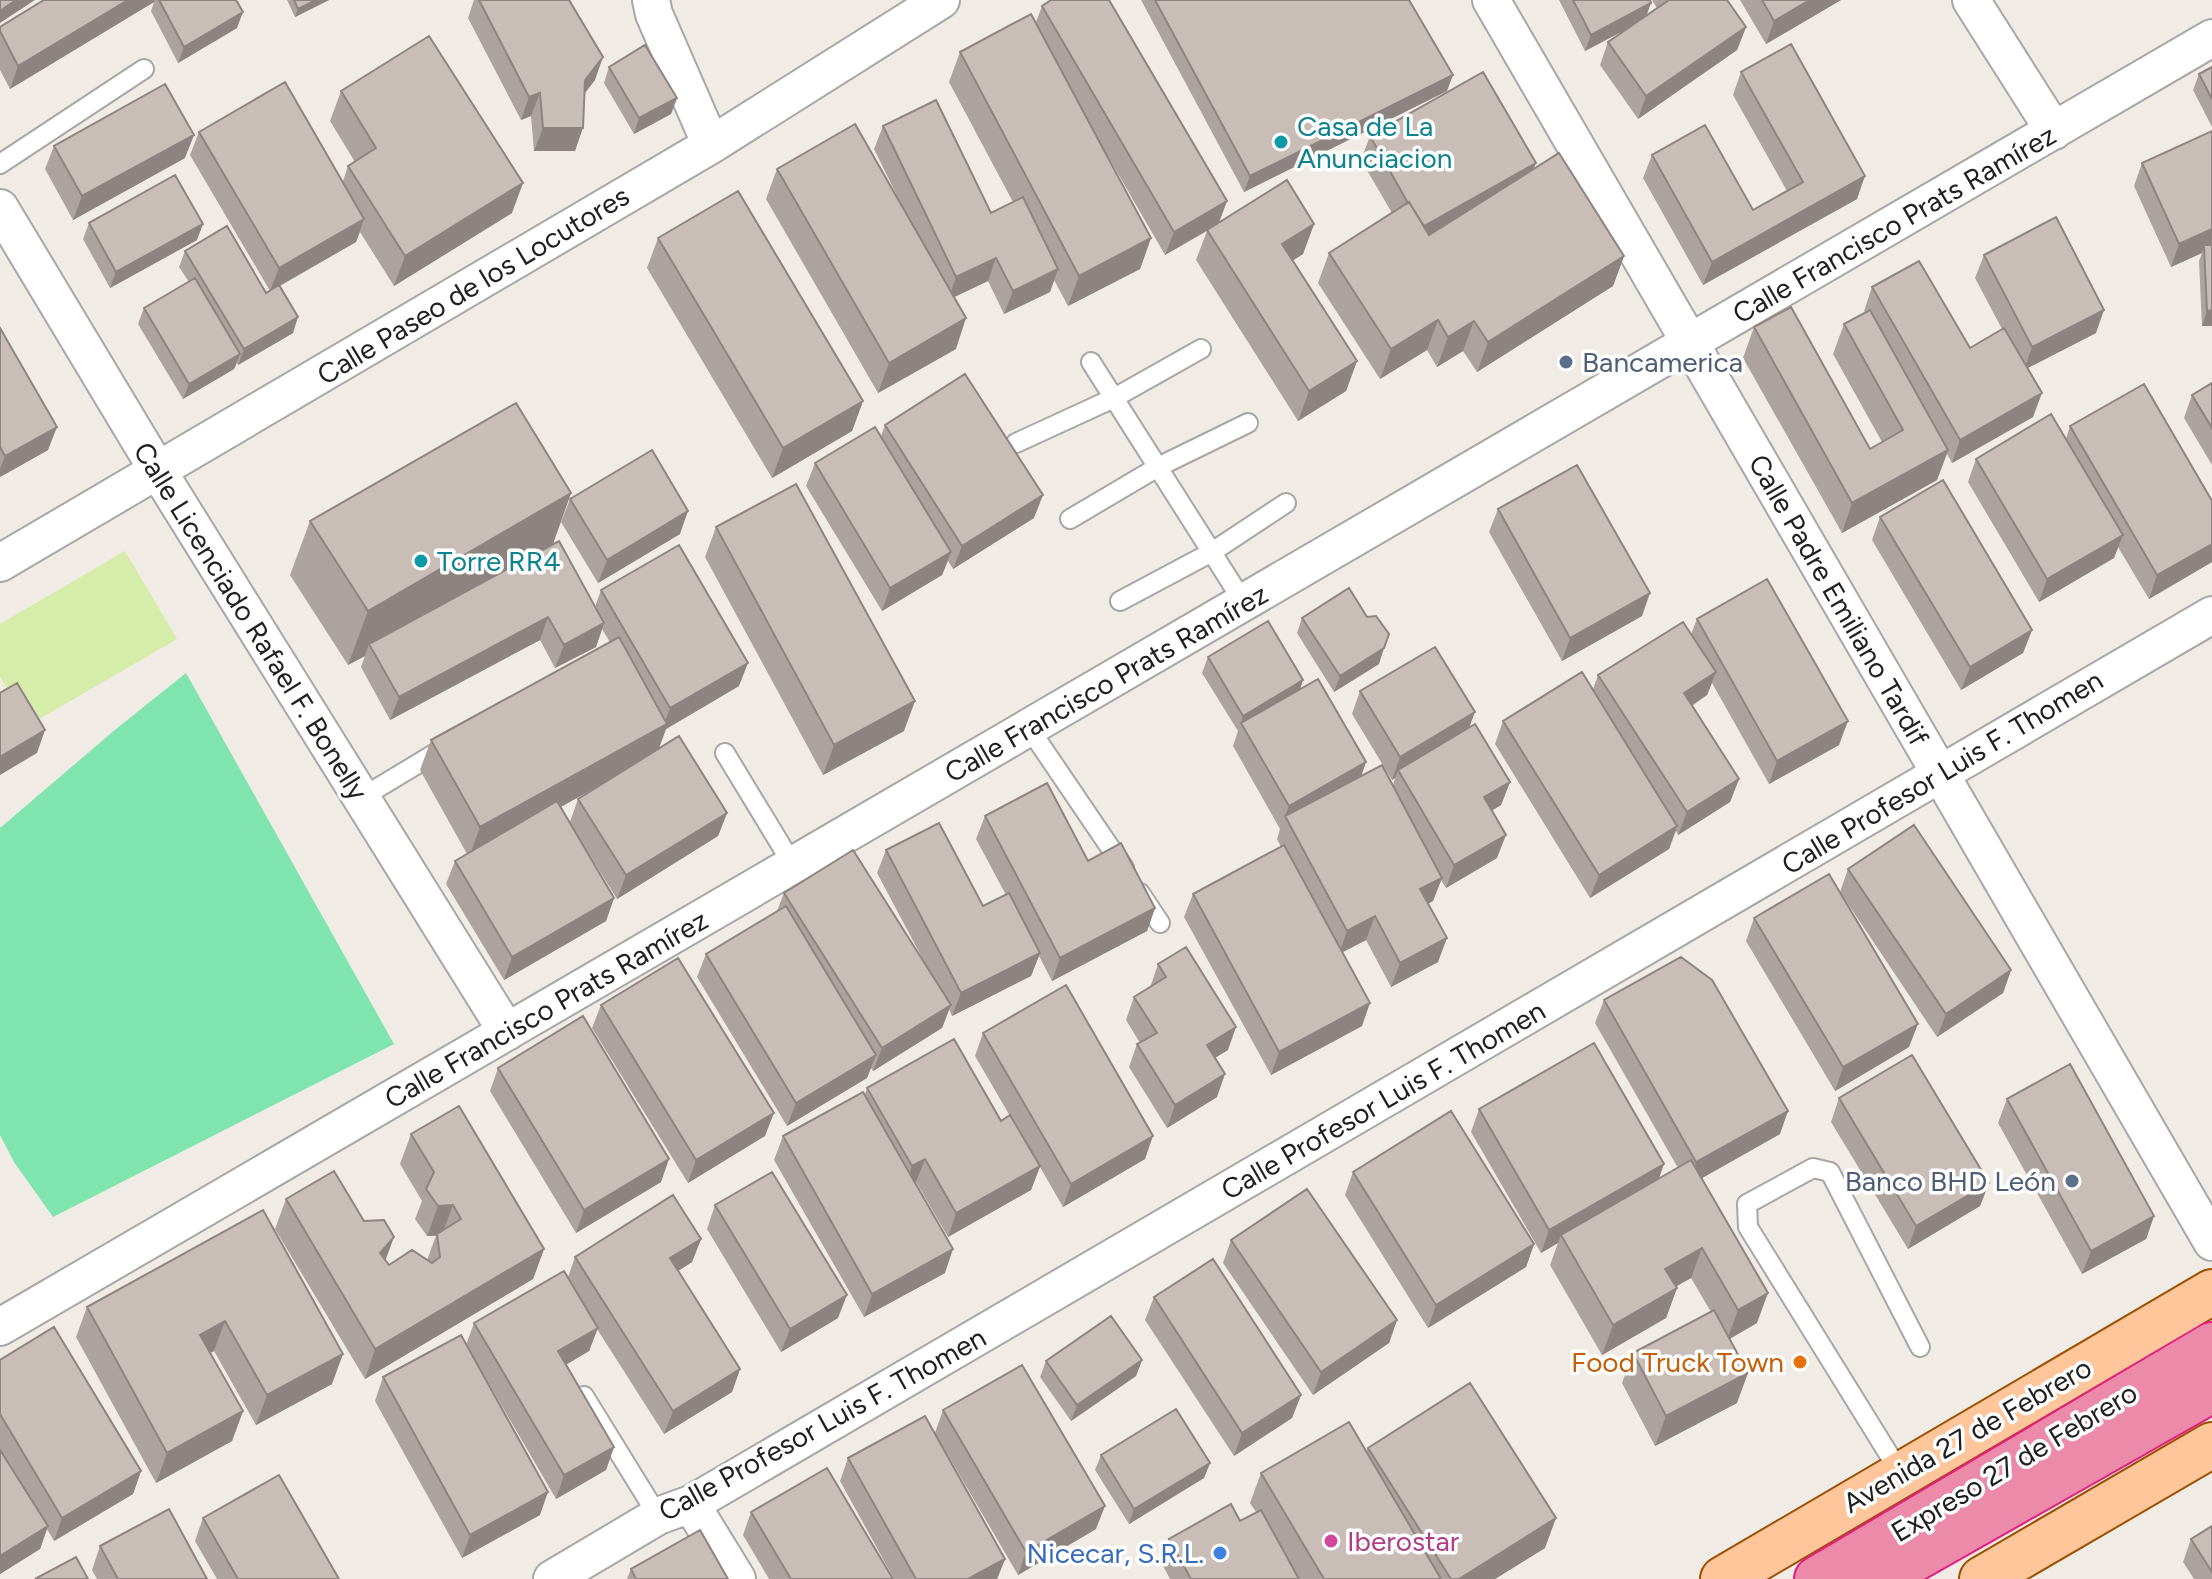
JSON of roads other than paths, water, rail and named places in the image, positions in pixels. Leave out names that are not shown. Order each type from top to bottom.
[{"type":"highway","name":"Expreso 27 de Febrero","points":[[1817,1579],[2212,1345]]},
{"type":"highway","name":"Expreso 27 de Febrero","points":[[1879,1579],[2212,1390]]},
{"type":"main road","name":"Avenida 27 de Febrero","points":[[1723,1579],[2212,1292]]},
{"type":"main road","points":[[1996,1575],[2212,1445]]},
{"type":"street","points":[[651,0],[654,14],[711,145]]},
{"type":"street","name":"Calle Padre Emiliano Tardif","points":[[1491,0],[2212,1242]]},
{"type":"street","points":[[1971,0],[2054,131]]},
{"type":"street","name":"Calle Paseo de los Locutores","points":[[0,563],[711,145],[926,4]]},
{"type":"street","name":"Calle Francisco Prats Ramírez","points":[[0,1327],[2212,38]]},
{"type":"street","name":"Calle Licenciado Rafael F. Bonelly","points":[[0,208],[158,471],[507,1032]]},
{"type":"street","name":"Calle Profesor Luis F. Thomen","points":[[552,1579],[658,1516],[691,1504],[2212,615]]},
{"type":"street","points":[[691,1504],[737,1579]]},
{"type":"lane","points":[[0,164],[144,69]]},
{"type":"lane","points":[[1016,443],[1114,398],[1201,349]]},
{"type":"lane","points":[[1091,362],[1244,603]]},
{"type":"lane","points":[[1070,519],[1158,467],[1248,423]]},
{"type":"lane","points":[[1120,601],[1212,552],[1286,503]]},
{"type":"lane","points":[[1029,728],[1160,923]]},
{"type":"lane","points":[[361,798],[456,741]]},
{"type":"lane","points":[[725,753],[793,865]]},
{"type":"lane","points":[[1901,1474],[1748,1227],[1747,1204],[1813,1168],[1830,1172],[1920,1347]]},
{"type":"lane","points":[[584,1396],[658,1516]]},
{"type":"place","name":"Casa de La Anunciacion","points":[[1281,142]]},
{"type":"place","name":"Bancamerica","points":[[1566,362]]},
{"type":"place","name":"Torre RR4","points":[[421,561]]},
{"type":"place","name":"Banco BHD León","points":[[2072,1181]]},
{"type":"place","name":"Food Truck Town","points":[[1800,1362]]},
{"type":"place","name":"Iberostar","points":[[1331,1541]]},
{"type":"place","name":"Nicecar, S.R.L.","points":[[1220,1553]]}]
